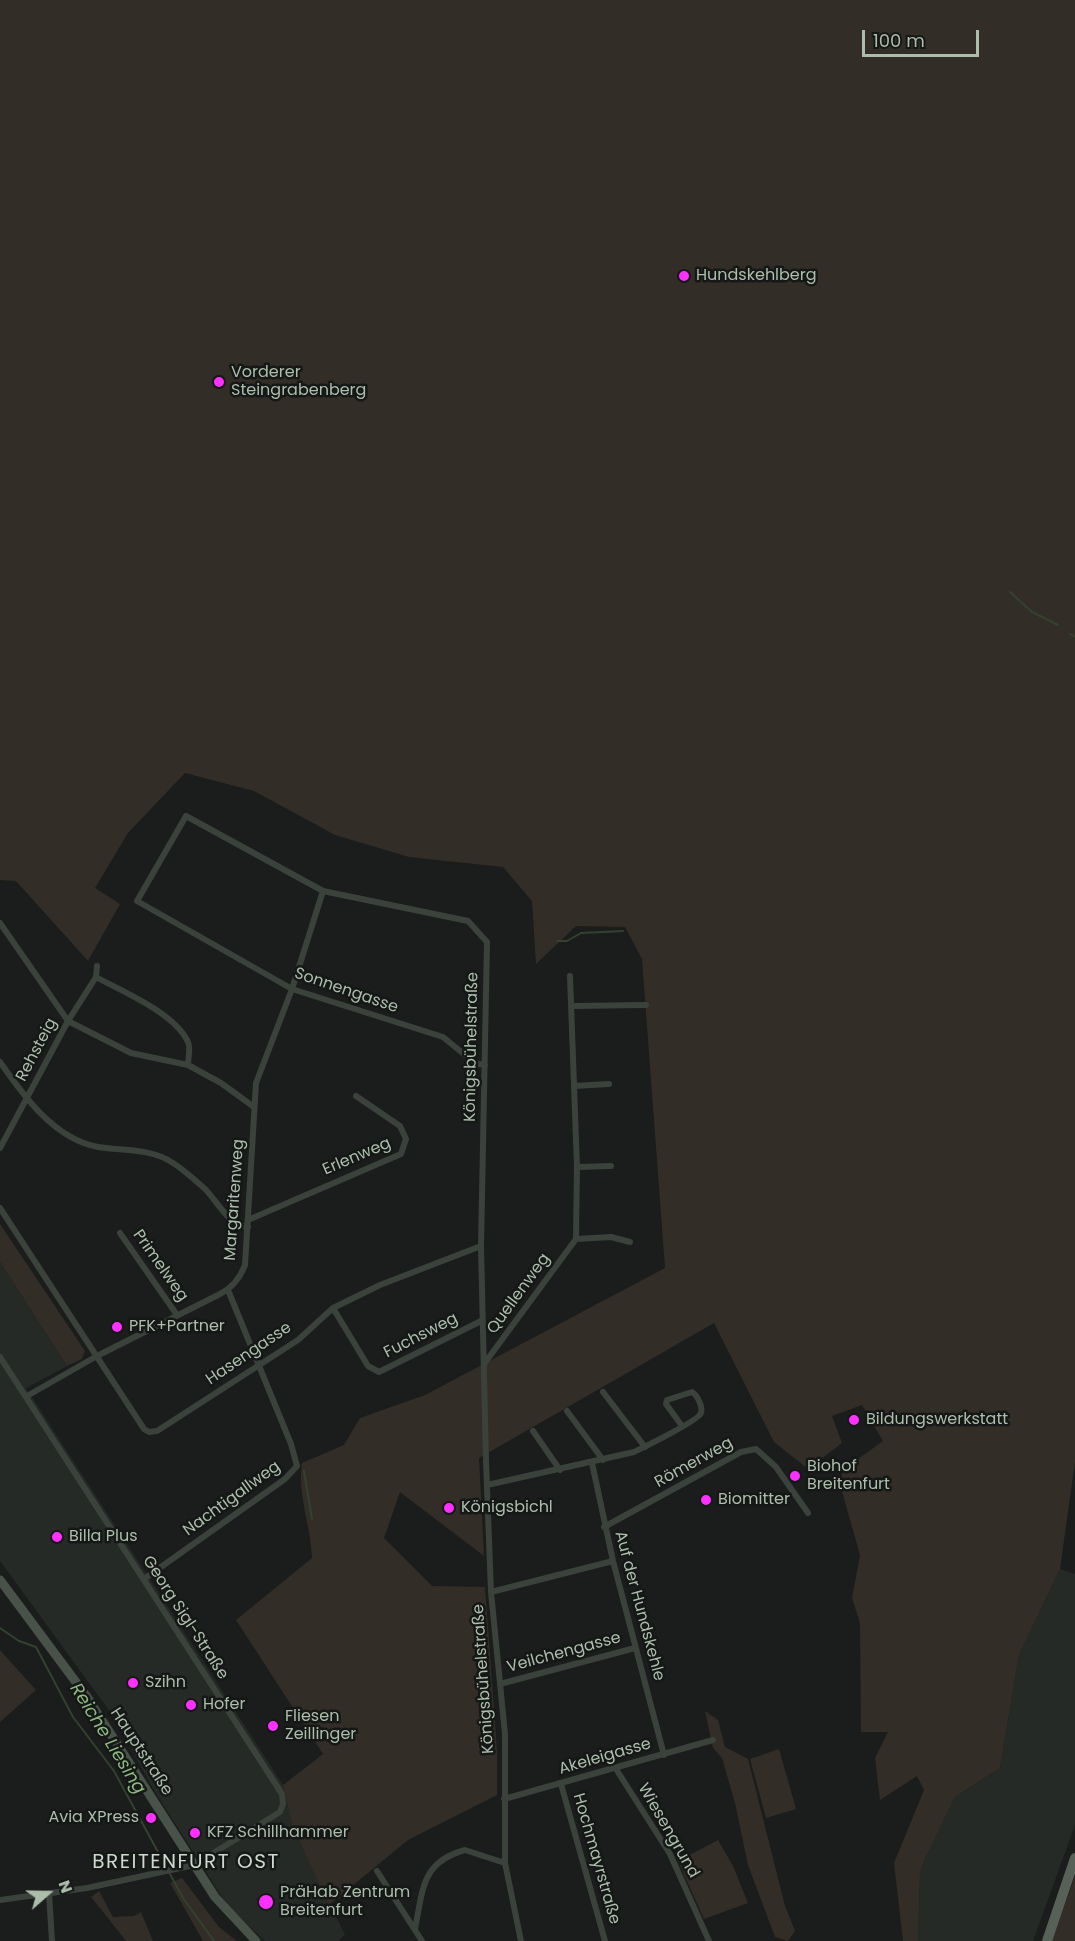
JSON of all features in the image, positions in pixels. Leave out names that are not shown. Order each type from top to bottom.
[{"type":"main road","name":"Hauptstraße","points":[[0,1580],[87,1697],[225,1910],[256,1941]]},
{"type":"main road","points":[[1047,1941],[1075,1858]]},
{"type":"street","name":"Königsbühelstraße","points":[[137,901],[186,816],[323,891],[468,921],[487,942],[481,1246],[483,1365],[491,1592],[505,1734],[505,1863],[520,1941]]},
{"type":"street","name":"Margaritenweg","points":[[27,1396],[96,1356],[228,1290],[245,1265],[256,1083],[292,988],[323,891]]},
{"type":"street","name":"Sonnengasse","points":[[137,901],[292,988],[442,1037],[465,1055],[485,1065]]},
{"type":"street","points":[[0,924],[68,1021],[131,1053],[188,1065],[221,1083],[254,1107]]},
{"type":"street","name":"Rehsteig","points":[[0,1148],[68,1021],[96,977],[97,966]]},
{"type":"street","points":[[570,976],[577,1167],[576,1239],[611,1237],[630,1242]]},
{"type":"street","points":[[96,977],[156,1010],[179,1027],[190,1044],[188,1065]]},
{"type":"street","points":[[572,1006],[646,1005]]},
{"type":"street","points":[[0,1062],[26,1099],[61,1130],[88,1144],[149,1153],[173,1163],[203,1187],[233,1222],[248,1223]]},
{"type":"street","points":[[574,1086],[609,1084]]},
{"type":"street","name":"Erlenweg","points":[[248,1223],[401,1154],[406,1139],[400,1126],[356,1096]]},
{"type":"street","points":[[577,1167],[611,1166]]},
{"type":"street","points":[[0,1208],[96,1356]]},
{"type":"street","name":"Primelweg","points":[[120,1233],[177,1315]]},
{"type":"street","name":"Quellenweg","points":[[483,1365],[576,1239]]},
{"type":"street","name":"Hasengasse","points":[[96,1356],[144,1428],[149,1432],[156,1431],[298,1340],[333,1308],[380,1285],[481,1246]]},
{"type":"street","name":"Nachtigallweg","points":[[144,1579],[294,1471],[297,1459],[228,1290]]},
{"type":"street","name":"Fuchsweg","points":[[333,1308],[368,1365],[379,1372],[482,1320]]},
{"type":"street","name":"Georg Sigl-Straße","points":[[0,1357],[283,1799],[280,1812],[194,1865],[49,1893],[0,1900]]},
{"type":"street","points":[[603,1392],[645,1447]]},
{"type":"street","points":[[487,1485],[592,1463],[645,1447],[682,1426],[700,1413],[697,1396],[692,1392],[667,1400],[666,1404],[682,1426]]},
{"type":"street","points":[[567,1411],[603,1460]]},
{"type":"street","points":[[533,1431],[560,1470]]},
{"type":"street","name":"Römerweg","points":[[604,1527],[741,1452],[756,1449],[776,1467],[808,1513]]},
{"type":"street","name":"Auf der Hundskehle","points":[[592,1463],[604,1527],[664,1755]]},
{"type":"street","points":[[491,1592],[613,1561]]},
{"type":"street","name":"Veilchengasse","points":[[500,1684],[635,1648]]},
{"type":"street","name":"Akeleigasse","points":[[504,1799],[712,1740]]},
{"type":"street","name":"Wiesengrund","points":[[616,1769],[669,1854],[709,1941]]},
{"type":"street","name":"Hochmayrstraße","points":[[561,1784],[605,1941]]},
{"type":"street","points":[[415,1929],[425,1880],[436,1863],[465,1850],[505,1863]]},
{"type":"street","points":[[377,1871],[422,1941]]},
{"type":"street","points":[[49,1893],[52,1941]]},
{"type":"shaded area","points":[[0,0],[1075,0],[1075,1462],[1060,1569],[1019,1655],[1000,1768],[955,1797],[924,1861],[920,1873],[918,1941],[903,1941],[894,1863],[924,1790],[917,1776],[880,1800],[875,1758],[888,1732],[861,1732],[860,1623],[852,1598],[860,1555],[839,1481],[844,1469],[883,1441],[862,1405],[832,1416],[842,1443],[808,1469],[774,1442],[714,1323],[479,1458],[484,1556],[400,1492],[384,1538],[432,1586],[485,1587],[497,1751],[497,1795],[408,1840],[329,1905],[292,1825],[283,1785],[323,1754],[236,1620],[312,1558],[301,1486],[302,1463],[344,1445],[360,1418],[425,1395],[665,1268],[642,959],[625,927],[576,926],[536,964],[532,901],[503,867],[409,857],[335,835],[254,791],[185,773],[128,833],[95,888],[120,904],[88,961],[16,881],[0,880]]},
{"type":"shaded area","points":[[0,1224],[85,1351],[82,1359],[67,1366],[0,1262]]},
{"type":"shaded area","points":[[0,1262],[67,1366],[26,1388],[283,1785],[293,1828],[345,1935],[338,1941],[265,1941],[229,1908],[155,1792],[111,1713],[0,1561]]},
{"type":"shaded area","points":[[1060,1569],[1075,1574],[1075,1825],[1033,1941],[918,1941],[920,1873],[924,1861],[955,1797],[1000,1768],[1019,1655]]},
{"type":"shaded area","points":[[0,1650],[36,1690],[0,1722]]},
{"type":"shaded area","points":[[705,1711],[718,1720],[725,1747],[748,1759],[785,1906],[795,1931],[788,1941],[775,1937],[748,1865],[735,1803],[722,1758],[713,1748]]},
{"type":"shaded area","points":[[779,1749],[796,1809],[766,1818],[750,1759]]},
{"type":"shaded area","points":[[718,1840],[733,1866],[748,1903],[704,1919],[678,1861]]},
{"type":"shaded area","points":[[1075,1876],[1075,1941],[1052,1941]]},
{"type":"shaded area","points":[[182,1878],[219,1927],[237,1941],[203,1941],[170,1883]]},
{"type":"shaded area","points":[[99,1891],[113,1917],[134,1916],[141,1912],[153,1941],[126,1941],[91,1897]]},
{"type":"waterway","points":[[1010,592],[1032,612],[1058,625]]},
{"type":"waterway","points":[[1070,634],[1075,637]]},
{"type":"waterway","points":[[558,941],[567,941],[581,933],[623,931]]},
{"type":"waterway","points":[[304,1471],[312,1519]]},
{"type":"waterway","name":"Reiche Liesing","points":[[0,1628],[19,1641],[36,1647],[73,1717],[114,1771],[183,1898],[214,1941]]},
{"type":"place","name":"Hundskehlberg","points":[[684,276]]},
{"type":"place","name":"Vorderer Steingrabenberg","points":[[219,382]]},
{"type":"place","name":"PFK+Partner","points":[[117,1327]]},
{"type":"place","name":"Bildungswerkstatt","points":[[854,1420]]},
{"type":"place","name":"Biohof Breitenfurt","points":[[795,1476]]},
{"type":"place","name":"Biomitter","points":[[706,1500]]},
{"type":"place","name":"Königsbichl","points":[[449,1508]]},
{"type":"place","name":"Billa Plus","points":[[57,1537]]},
{"type":"place","name":"Szihn","points":[[133,1683]]},
{"type":"place","name":"Hofer","points":[[191,1705]]},
{"type":"place","name":"Fliesen Zeillinger","points":[[273,1726]]},
{"type":"place","name":"Avia XPress","points":[[151,1818]]},
{"type":"place","name":"KFZ Schillhammer","points":[[195,1833]]},
{"type":"place","name":"PräHab Zentrum Breitenfurt","points":[[266,1902]]},
{"type":"district","name":"BREITENFURT OST","points":[[186,1863]]}]
